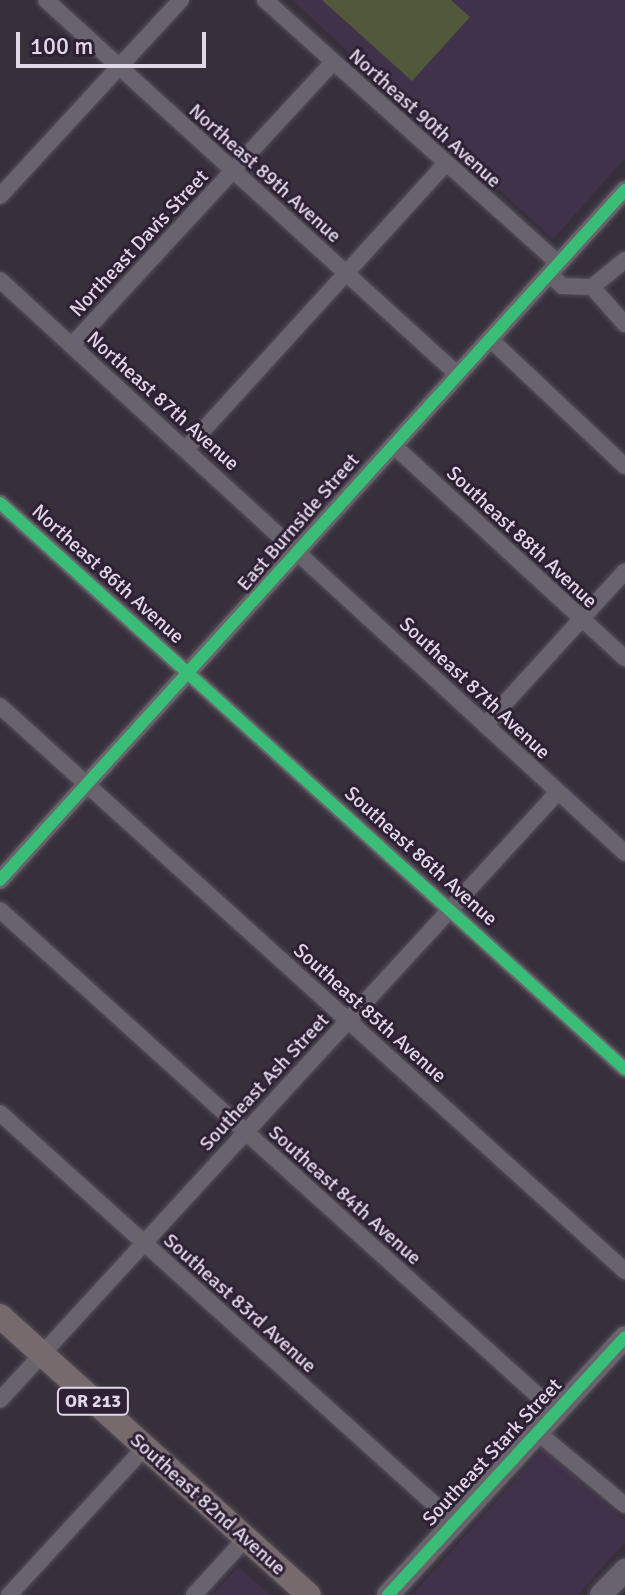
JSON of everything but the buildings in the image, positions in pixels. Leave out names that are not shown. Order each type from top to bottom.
[{"type":"main road","name":"Southeast 82nd Avenue","points":[[0,1316],[309,1595]]},
{"type":"main road","name":"Southeast Stark Street","points":[[388,1595],[625,1337]]},
{"type":"main road","points":[[601,1595],[625,1570]]},
{"type":"street","name":"Northeast 89th Avenue","points":[[46,0],[458,375]]},
{"type":"street","points":[[0,196],[181,0]]},
{"type":"street","name":"Northeast 90th Avenue","points":[[265,0],[445,164],[554,269]]},
{"type":"street","name":"Northeast Davis Street","points":[[72,345],[333,62]]},
{"type":"street","points":[[186,449],[445,164]]},
{"type":"street","name":"East Burnside Street","points":[[0,880],[625,190]]},
{"type":"street","points":[[554,269],[562,286],[592,287],[625,260]]},
{"type":"street","name":"Northeast 87th Avenue","points":[[0,280],[298,552]]},
{"type":"street","points":[[592,287],[625,324]]},
{"type":"street","points":[[490,339],[625,466]]},
{"type":"street","name":"Southeast 88th Avenue","points":[[393,445],[625,658]]},
{"type":"street","name":"Northeast 86th Avenue","points":[[0,503],[189,674]]},
{"type":"street","name":"Southeast 87th Avenue","points":[[298,552],[625,853]]},
{"type":"street","points":[[485,725],[625,571]]},
{"type":"street","name":"Southeast 86th Avenue","points":[[189,674],[625,1069]]},
{"type":"street","name":"Southeast 85th Avenue","points":[[0,706],[625,1271]]},
{"type":"street","name":"Southeast Ash Street","points":[[0,1400],[558,792]]},
{"type":"street","name":"Southeast 84th Avenue","points":[[0,910],[556,1412]]},
{"type":"street","name":"Southeast 83rd Avenue","points":[[0,1113],[454,1522]]},
{"type":"street","points":[[537,1432],[625,1505]]},
{"type":"street","points":[[9,1595],[145,1447]]},
{"type":"street","points":[[194,1595],[246,1538]]},
{"type":"shaded area","points":[[292,0],[625,0],[625,158],[553,239]]},
{"type":"shaded area","points":[[543,1449],[625,1522],[625,1542],[578,1595],[412,1595]]},
{"type":"shaded area","points":[[238,1567],[270,1595],[212,1595]]},
{"type":"green space","points":[[322,0],[451,0],[470,17],[412,81]]},
{"type":"cycle path","points":[[0,880],[625,190]]},
{"type":"cycle path","points":[[0,503],[625,1069]]},
{"type":"cycle path","points":[[388,1595],[625,1337]]}]
